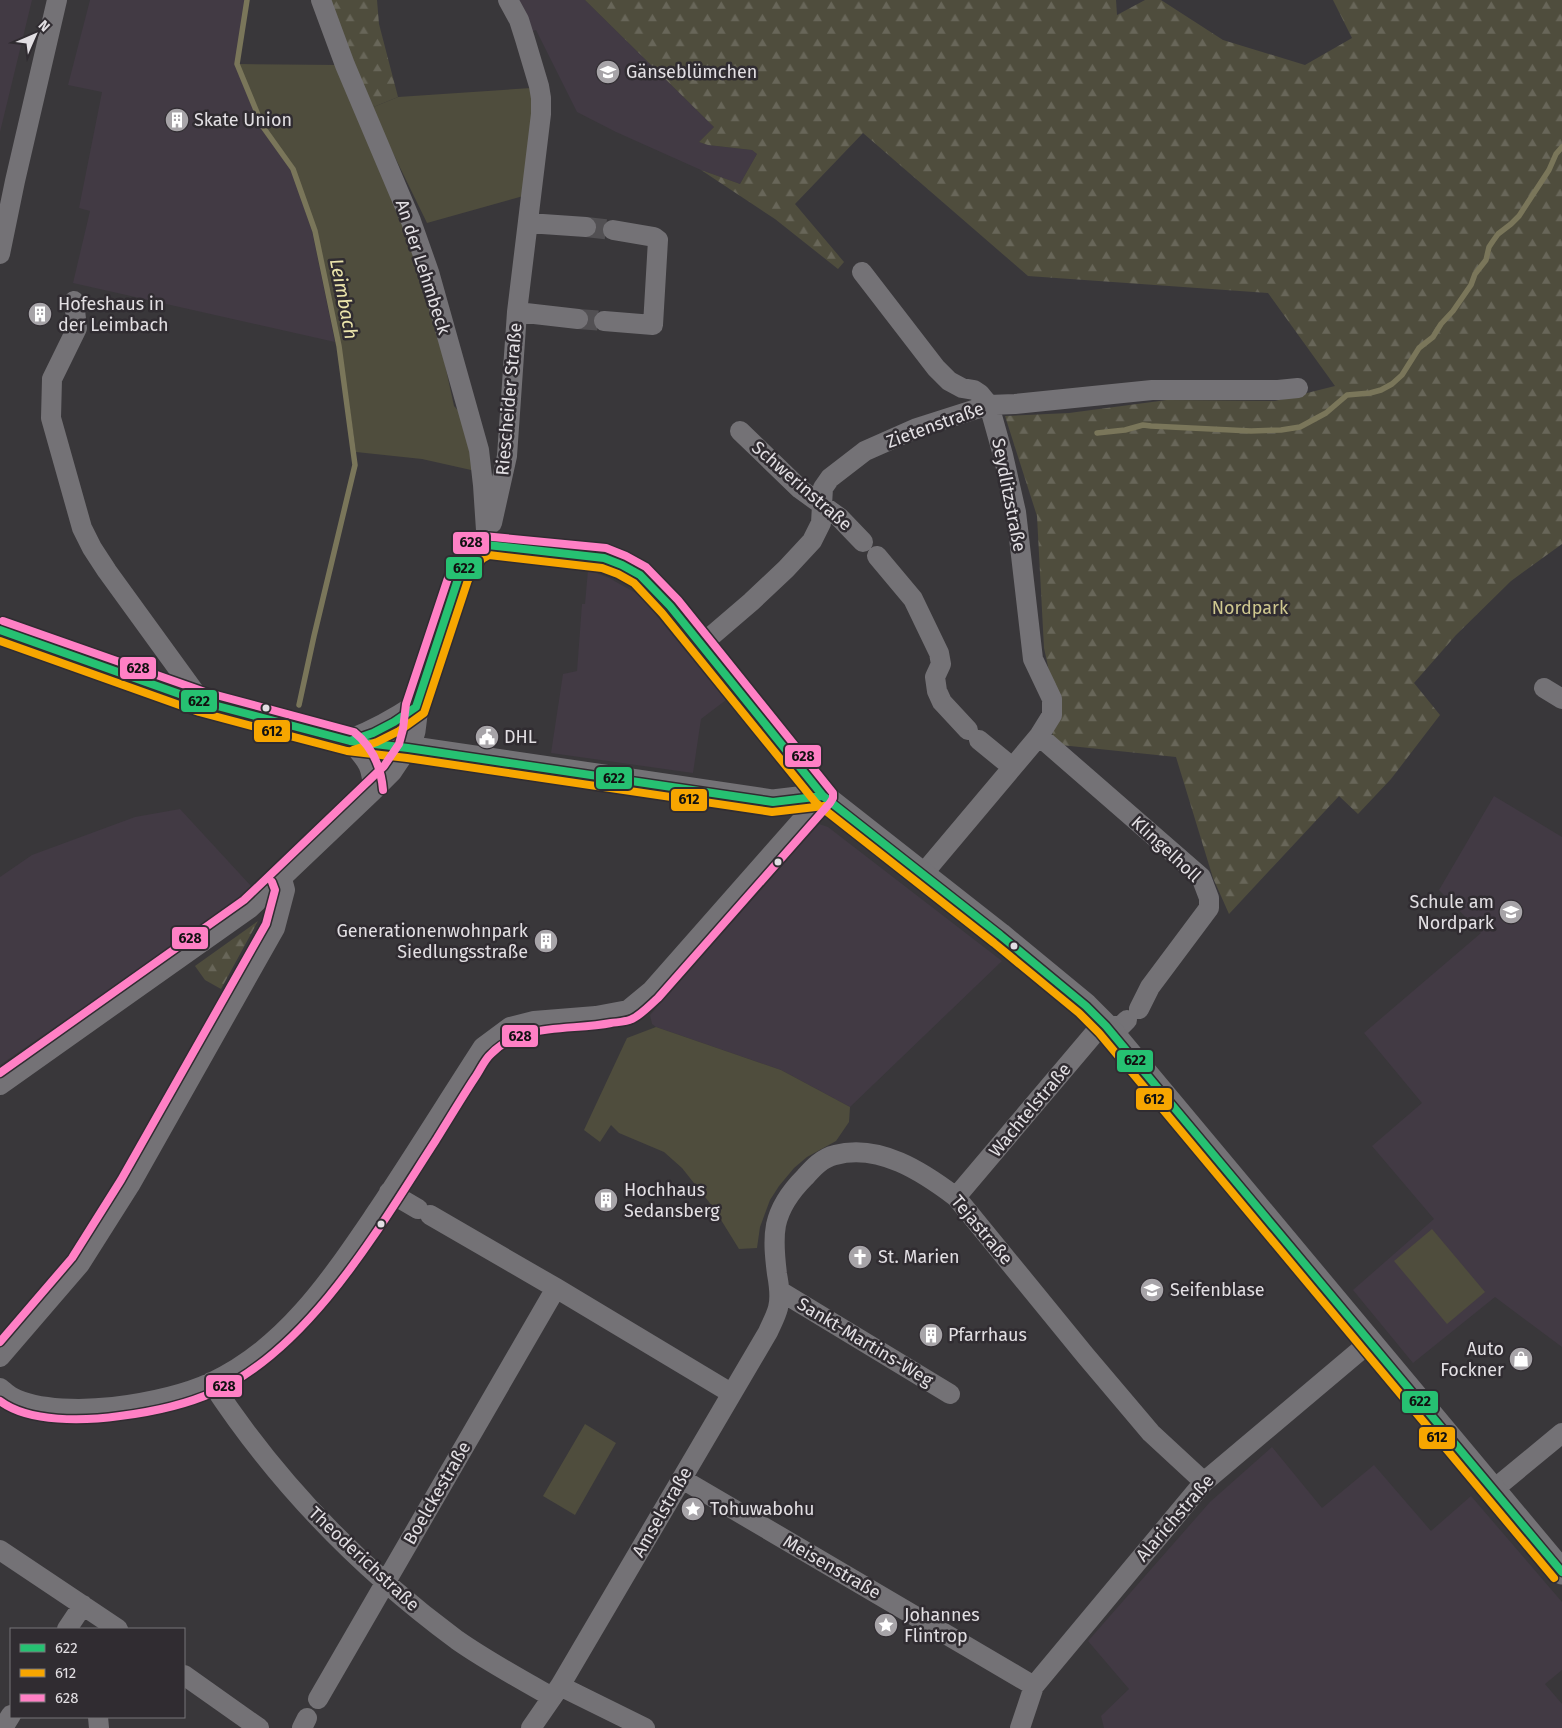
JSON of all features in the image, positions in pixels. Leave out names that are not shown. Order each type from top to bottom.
[{"type":"street","points":[[0,254],[19,162],[57,0]]},
{"type":"street","name":"An der Lehmbeck","points":[[321,0],[345,65],[411,221],[428,272],[479,450],[487,545]]},
{"type":"street","name":"Riescheider Straße","points":[[487,545],[507,456],[517,312],[541,98],[519,20],[508,0]]},
{"type":"street","points":[[528,224],[586,227]]},
{"type":"street","points":[[604,321],[653,326],[658,240],[654,237],[613,230]]},
{"type":"street","points":[[862,272],[936,368],[949,381],[980,394],[989,405]]},
{"type":"street","points":[[74,301],[77,328],[70,346],[52,378],[51,418],[82,528],[102,564],[202,702]]},
{"type":"street","name":"Riescheider Straße","points":[[517,312],[578,319]]},
{"type":"street","name":"Zietenstraße","points":[[702,644],[751,602],[812,541],[821,523],[823,488],[830,478],[865,451],[917,428],[989,405],[1152,390],[1278,390],[1298,388]]},
{"type":"street","name":"Seydlitzstraße","points":[[922,875],[1039,736],[1052,715],[1052,699],[1033,659],[1016,512],[1004,455],[989,405]]},
{"type":"street","name":"Schwerinstraße","points":[[740,432],[800,489],[839,517],[870,549],[913,599],[939,652],[941,664],[935,677],[937,691],[942,702],[974,735],[1012,767]]},
{"type":"street","points":[[0,1084],[250,908],[392,772],[408,748],[413,732],[416,707],[458,576],[475,551],[487,545],[604,558],[640,575],[670,606],[823,796],[1013,945],[1086,1006],[1124,1018],[1370,1342],[1562,1572]]},
{"type":"street","points":[[0,630],[202,702],[350,741],[773,802],[823,796]]},
{"type":"street","points":[[1544,688],[1562,699]]},
{"type":"street","points":[[350,741],[380,729],[416,707]]},
{"type":"street","name":"Klingelholl","points":[[1039,736],[1201,877],[1209,898],[1209,908],[1124,1018]]},
{"type":"street","points":[[350,741],[366,760],[373,773],[373,791]]},
{"type":"street","points":[[0,1388],[13,1398],[41,1406],[100,1408],[130,1405],[180,1393],[212,1382],[266,1349],[289,1328],[344,1260],[483,1047],[510,1027],[534,1021],[596,1016],[628,1010],[652,991],[823,796]]},
{"type":"street","points":[[0,1357],[80,1264],[130,1186],[275,928],[285,890],[282,878]]},
{"type":"street","name":"Wachtelstraße","points":[[956,1197],[1094,1035],[1124,1018]]},
{"type":"street","name":"Tejastraße","points":[[780,1291],[774,1244],[782,1207],[789,1194],[819,1162],[834,1155],[856,1152],[886,1157],[905,1163],[933,1179],[956,1197],[1084,1355],[1151,1433],[1204,1482]]},
{"type":"street","points":[[390,1192],[556,1288],[731,1393]]},
{"type":"street","name":"Boelckestraße","points":[[318,1700],[556,1288]]},
{"type":"street","name":"Amselstraße","points":[[531,1728],[556,1691],[768,1332],[778,1308],[780,1291]]},
{"type":"street","name":"Sankt-Martins-Weg","points":[[780,1291],[950,1394]]},
{"type":"street","name":"Alarichstraße","points":[[1020,1728],[1034,1686],[1204,1482],[1370,1342]]},
{"type":"street","name":"Theoderichstraße","points":[[212,1382],[232,1414],[272,1466],[317,1518],[385,1583],[458,1640],[556,1691],[645,1728]]},
{"type":"street","points":[[1494,1490],[1558,1439]]},
{"type":"street","name":"Meisenstraße","points":[[682,1479],[1034,1686]]},
{"type":"street","points":[[0,1550],[117,1628]]},
{"type":"street","points":[[68,1628],[83,1605]]},
{"type":"street","points":[[185,1676],[259,1728]]},
{"type":"street","points":[[3,1728],[10,1717]]},
{"type":"shaded area","points":[[0,0],[32,0],[0,132]]},
{"type":"shaded area","points":[[90,0],[249,0],[239,64],[235,65],[261,128],[292,171],[312,231],[335,342],[73,283],[90,211],[79,208],[102,92],[68,85]]},
{"type":"shaded area","name":"Gänseblümchen","points":[[519,0],[585,0],[714,127],[699,142],[708,145],[752,150],[757,154],[740,184],[701,170],[616,132],[577,112],[536,30],[529,32]]},
{"type":"shaded area","points":[[588,570],[609,578],[636,593],[726,700],[701,719],[693,773],[551,753],[563,674],[577,671],[582,604],[585,604]]},
{"type":"shaded area","points":[[1494,796],[1562,837],[1562,1347],[1495,1297],[1413,1363],[1353,1290],[1434,1219],[1372,1146],[1422,1103],[1364,1033],[1481,933],[1439,890]]},
{"type":"shaded area","points":[[180,809],[251,886],[225,910],[0,1065],[0,877],[32,855],[135,817]]},
{"type":"shaded area","points":[[819,824],[828,827],[1002,961],[850,1107],[781,1070],[656,1027],[652,1024],[650,1015]]},
{"type":"shaded area","points":[[1272,1447],[1322,1508],[1374,1465],[1431,1531],[1471,1496],[1562,1602],[1562,1670],[1545,1684],[1562,1704],[1562,1728],[1104,1728],[1101,1716],[1129,1689],[1088,1641],[1210,1502]]},
{"type":"green space","points":[[327,0],[377,0],[379,24],[398,97],[371,108]]},
{"type":"green space","name":"Nordpark","points":[[585,0],[1116,0],[1117,15],[1145,0],[1161,0],[1223,40],[1305,65],[1352,38],[1333,0],[1562,0],[1562,544],[1511,581],[1456,635],[1414,683],[1440,715],[1391,779],[1358,814],[1339,796],[1229,914],[1213,878],[1176,757],[1051,744],[1058,696],[1049,671],[1044,648],[1037,516],[1005,416],[1069,413],[1167,400],[1275,401],[1335,386],[1268,293],[1028,276],[863,133],[795,204],[844,262],[838,269],[775,219],[701,170],[740,184],[757,154],[752,150],[708,145],[699,142],[714,127]]},
{"type":"green space","points":[[239,64],[341,65],[424,268],[454,406],[467,420],[480,472],[422,459],[356,452],[340,343],[317,231],[294,167],[265,127]]},
{"type":"green space","points":[[531,88],[535,121],[527,195],[427,223],[371,108],[398,97]]},
{"type":"green space","points":[[258,921],[221,989],[205,980],[195,966]]},
{"type":"green space","points":[[656,1027],[781,1070],[850,1107],[849,1122],[836,1141],[807,1157],[794,1168],[779,1186],[770,1200],[760,1227],[757,1248],[739,1249],[713,1207],[682,1168],[664,1152],[619,1133],[611,1125],[600,1142],[584,1130],[627,1038]]},
{"type":"green space","points":[[1432,1229],[1485,1292],[1447,1324],[1394,1261]]},
{"type":"green space","points":[[585,1424],[616,1443],[575,1515],[543,1496]]},
{"type":"waterway","name":"Leimbach","points":[[247,0],[237,64],[263,127],[293,169],[315,231],[339,346],[355,465],[299,705]]},
{"type":"waterway","points":[[1097,433],[1125,430],[1143,425],[1251,431],[1300,427],[1326,413],[1347,395],[1370,393],[1392,384],[1402,375],[1419,348],[1433,337],[1441,324],[1453,311],[1471,285],[1475,274],[1486,260],[1489,247],[1498,234],[1519,216],[1562,147]]},
{"type":"tunnel","points":[[586,227],[613,230]]},
{"type":"tunnel","points":[[578,319],[604,321]]},
{"type":"transit line","name":"628","points":[[0,1073],[244,900],[384,766],[399,744],[406,704],[450,572],[468,544],[483,536],[606,548],[646,567],[678,600],[833,793],[830,803],[658,998],[639,1015],[625,1021],[532,1032],[503,1044],[489,1056],[367,1246],[340,1282],[312,1316],[282,1346],[249,1372],[214,1392],[192,1401],[156,1410],[106,1418],[58,1419],[41,1417],[12,1408],[0,1401]]},
{"type":"transit line","name":"622","points":[[350,741],[373,733],[416,707],[459,576],[475,551],[487,545],[604,558],[640,575],[670,606],[823,796],[1000,935],[1086,1006],[1106,1026],[1562,1572]]},
{"type":"transit line","name":"612","points":[[353,750],[377,742],[399,731],[424,713],[468,580],[482,559],[489,555],[602,568],[634,583],[662,613],[816,803],[994,943],[1079,1013],[1099,1033],[1554,1578]]},
{"type":"transit line","name":"628","points":[[3,621],[205,692],[354,732],[366,744],[375,758],[383,790]]},
{"type":"transit line","name":"622","points":[[0,630],[202,702],[350,741],[773,802],[823,796]]},
{"type":"transit line","name":"612","points":[[0,641],[199,712],[347,751],[407,758],[772,812],[824,806]]},
{"type":"transit line","name":"628","points":[[0,1342],[72,1258],[121,1180],[266,924],[275,890],[272,882]]},
{"type":"place","name":"Gänseblümchen","points":[[608,72]]},
{"type":"place","name":"Skate Union","points":[[177,120]]},
{"type":"place","name":"Hofeshaus in der Leimbach","points":[[40,314]]},
{"type":"place","name":"DHL","points":[[487,737]]},
{"type":"place","name":"Schule am Nordpark","points":[[1511,912]]},
{"type":"place","name":"Generationenwohnpark Siedlungsstraße","points":[[546,941]]},
{"type":"place","name":"Hochhaus Sedansberg","points":[[606,1200]]},
{"type":"place","name":"St. Marien","points":[[860,1257]]},
{"type":"place","name":"Seifenblase","points":[[1152,1290]]},
{"type":"place","name":"Pfarrhaus","points":[[931,1335]]},
{"type":"place","name":"Auto Fockner","points":[[1521,1359]]},
{"type":"place","name":"Tohuwabohu","points":[[693,1509]]},
{"type":"place","name":"Johannes Flintrop","points":[[886,1625]]}]
